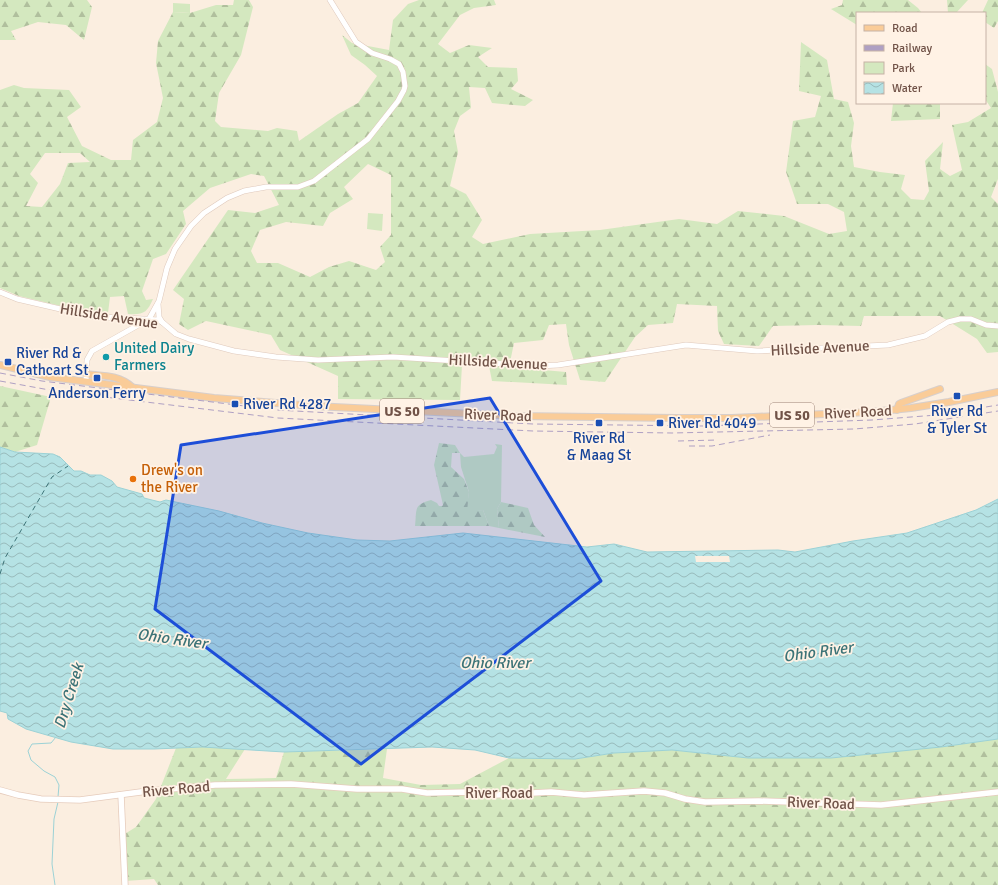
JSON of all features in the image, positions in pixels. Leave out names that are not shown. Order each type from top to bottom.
[{"type":"main road","points":[[0,365],[45,376],[86,377]]},
{"type":"main road","name":"River Road","points":[[86,377],[118,378],[125,381],[132,387],[214,398],[314,406],[516,416],[609,418],[732,418],[871,412],[897,410],[949,402],[998,392]]},
{"type":"main road","points":[[897,410],[899,404],[901,403],[940,389]]},
{"type":"main road","name":"River Road","points":[[0,790],[51,800],[80,800],[148,790],[215,785],[291,784],[357,789],[402,789],[427,793],[470,792],[494,795],[551,792],[584,795],[644,791],[665,793],[685,799],[705,802],[759,801],[881,805],[998,792]]},
{"type":"main road","points":[[121,795],[126,885]]},
{"type":"street","points":[[162,322],[158,312],[159,301],[167,268],[175,249],[191,226],[204,213],[223,200],[244,191],[266,187],[298,187],[314,181],[368,139],[398,101],[404,90],[404,77],[399,64],[386,57],[372,53],[356,42],[330,0]]},
{"type":"street","name":"Hillside Avenue","points":[[0,292],[17,299],[95,317],[149,319],[162,322],[176,334],[234,351],[276,357],[318,360],[393,356],[538,366],[558,365],[681,346],[757,351],[888,345],[925,336],[948,322],[960,319],[971,319],[986,325],[998,326]]},
{"type":"street","points":[[86,377],[87,360],[92,351],[149,319],[159,301]]},
{"type":"street","points":[[133,318],[135,327]]},
{"type":"highlighted area","points":[[490,398],[601,581],[361,764],[155,609],[181,445]]},
{"type":"green space","points":[[0,0],[87,0],[92,7],[84,40],[66,25],[38,22],[11,31],[16,40],[0,40]]},
{"type":"green space","points":[[234,0],[249,0],[253,7],[241,55],[219,93],[215,121],[221,127],[268,131],[277,128],[297,131],[299,141],[338,114],[358,103],[377,76],[351,55],[342,35],[352,43],[389,50],[393,20],[408,4],[419,0],[494,0],[496,5],[474,8],[460,15],[438,44],[450,53],[469,45],[492,48],[478,57],[488,67],[517,68],[518,81],[511,89],[533,100],[525,106],[492,103],[485,88],[469,87],[471,108],[460,116],[454,131],[458,152],[450,186],[466,194],[482,220],[472,237],[483,244],[530,234],[600,230],[679,219],[717,224],[738,211],[784,216],[829,234],[847,231],[844,212],[828,204],[797,204],[786,172],[793,121],[815,117],[821,96],[799,91],[801,42],[827,60],[834,99],[848,102],[854,123],[851,146],[854,167],[905,175],[901,189],[911,199],[924,200],[929,191],[925,161],[943,142],[940,169],[950,176],[962,170],[952,125],[968,122],[991,108],[986,100],[986,65],[992,69],[998,92],[998,179],[991,197],[998,204],[998,352],[987,353],[977,339],[940,316],[864,316],[861,326],[773,326],[759,346],[724,344],[718,331],[717,306],[677,304],[673,323],[648,325],[635,337],[605,382],[580,380],[569,345],[566,324],[549,325],[543,340],[514,343],[509,367],[566,372],[567,385],[492,381],[487,356],[462,365],[460,400],[338,399],[338,376],[280,350],[271,335],[206,321],[188,330],[179,324],[184,299],[173,290],[228,210],[255,213],[279,205],[264,176],[251,174],[210,188],[183,211],[186,224],[166,254],[153,259],[142,291],[146,300],[153,299],[149,307],[144,312],[128,314],[124,296],[110,297],[108,313],[90,313],[19,296],[0,288],[0,90],[14,85],[24,88],[69,90],[81,107],[67,117],[82,146],[111,160],[131,160],[133,140],[157,122],[163,98],[156,63],[158,41],[173,12],[190,13],[216,5],[233,5]],"holes":[[[45,153],[80,153],[90,162],[68,163],[60,184],[42,207],[26,206],[38,183],[30,174]],[[368,164],[391,175],[391,235],[380,247],[385,262],[376,270],[349,261],[329,267],[310,277],[278,263],[257,263],[251,251],[260,230],[286,222],[323,226],[330,213],[353,199],[344,187]]]},
{"type":"green space","points":[[843,0],[908,0],[921,12],[856,12],[856,24],[831,9],[842,5]]},
{"type":"green space","points":[[947,0],[968,0],[957,12],[948,12]]},
{"type":"green space","points":[[988,0],[998,0],[998,21],[994,28],[986,23],[986,12],[982,12]]},
{"type":"green space","points":[[173,3],[190,4],[190,13],[173,12]]},
{"type":"green space","points":[[893,104],[940,104],[940,119],[891,121]]},
{"type":"green space","points":[[368,213],[383,214],[382,231],[367,229]]},
{"type":"green space","points":[[0,386],[51,397],[37,445],[15,452],[0,447]]},
{"type":"green space","points":[[439,443],[455,445],[460,453],[452,453],[451,467],[464,479],[469,492],[467,512],[483,510],[489,526],[415,526],[417,508],[421,504],[431,500],[439,506],[443,505],[434,465]]},
{"type":"green space","points":[[495,444],[502,445],[501,502],[497,509],[499,528],[489,526],[483,510],[466,513],[469,492],[461,467],[460,453],[464,457],[494,454],[497,447]]},
{"type":"green space","points":[[501,502],[528,508],[534,525],[545,537],[499,528],[497,509]]},
{"type":"green space","points":[[998,739],[998,885],[158,885],[154,879],[125,881],[123,835],[136,827],[156,799],[176,748],[202,747],[245,749],[226,779],[276,778],[284,752],[387,749],[383,778],[421,785],[460,784],[509,758],[575,759],[614,753],[672,750],[748,758],[831,758]]},
{"type":"water","name":"Ohio River","points":[[0,447],[15,452],[53,454],[60,457],[74,471],[81,471],[90,475],[101,475],[112,481],[117,487],[142,494],[144,498],[160,502],[166,500],[219,511],[262,523],[308,533],[357,540],[390,541],[463,533],[587,547],[614,544],[647,552],[778,550],[795,552],[907,533],[976,510],[998,499],[998,739],[941,747],[831,758],[748,758],[672,750],[614,753],[575,759],[509,758],[475,750],[432,747],[284,752],[202,747],[113,749],[71,742],[26,729],[8,719],[7,713],[0,711]]},
{"type":"pier","points":[[695,556],[729,556],[730,562],[696,562]]},
{"type":"waterway","name":"Dry Creek","points":[[56,737],[51,743],[32,744],[28,751],[31,760],[44,771],[55,777],[59,785],[58,797]]},
{"type":"waterway","name":"Dry Creek","points":[[55,885],[52,864],[54,819],[58,802]]},
{"type":"ferry route","points":[[0,574],[5,558],[52,477],[68,466]]},
{"type":"railway","points":[[0,373],[42,381],[277,410],[533,424],[703,426],[872,420],[937,415],[998,405]]},
{"type":"railway","points":[[0,381],[55,391],[278,418],[533,431],[672,433],[854,429],[915,424],[998,411]]},
{"type":"railway","points":[[689,446],[712,446],[770,435]]},
{"type":"railway","points":[[678,441],[718,440]]},
{"type":"place","name":"United Dairy Farmers","points":[[106,357]]},
{"type":"place","name":"River Rd & Cathcart St","points":[[8,362]]},
{"type":"place","name":"Anderson Ferry","points":[[97,378]]},
{"type":"place","name":"River Rd & Tyler St","points":[[957,396]]},
{"type":"place","name":"River Rd 4287","points":[[235,404]]},
{"type":"place","name":"River Rd & Maag St","points":[[599,423]]},
{"type":"place","name":"River Rd 4049","points":[[660,423]]},
{"type":"place","name":"Drew's on the River","points":[[133,479]]}]
